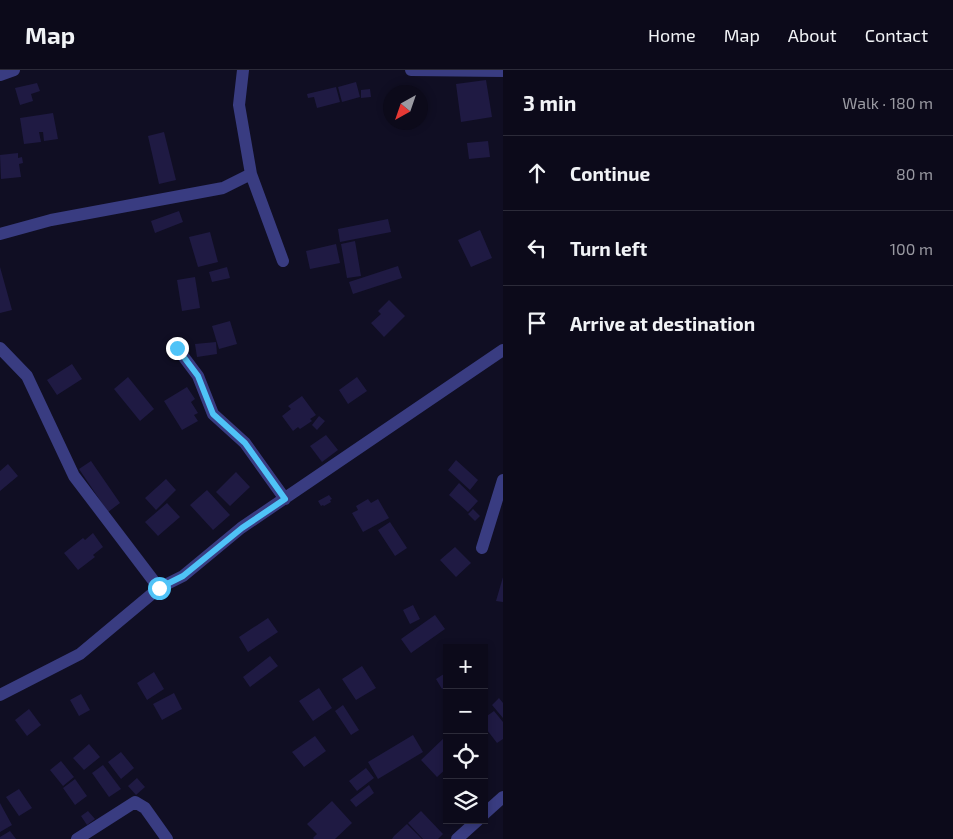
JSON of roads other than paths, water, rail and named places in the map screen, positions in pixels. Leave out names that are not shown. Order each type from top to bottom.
[{"type":"street","points":[[0,75],[14,70]]},
{"type":"street","points":[[243,70],[239,105],[251,174],[283,261]]},
{"type":"street","points":[[411,70],[503,71]]},
{"type":"street","points":[[0,234],[51,220],[223,188],[251,174]]},
{"type":"street","points":[[0,348],[27,376],[74,476],[159,588]]},
{"type":"street","points":[[177,348],[198,376],[213,414],[245,443],[285,499]]},
{"type":"street","points":[[0,695],[80,654],[159,588],[183,576],[242,528],[503,350]]},
{"type":"street","points":[[482,548],[503,480]]},
{"type":"street","points":[[488,810],[503,797]]},
{"type":"street","points":[[77,839],[135,802],[146,808],[167,839]]},
{"type":"street","points":[[457,839],[474,824]]}]
